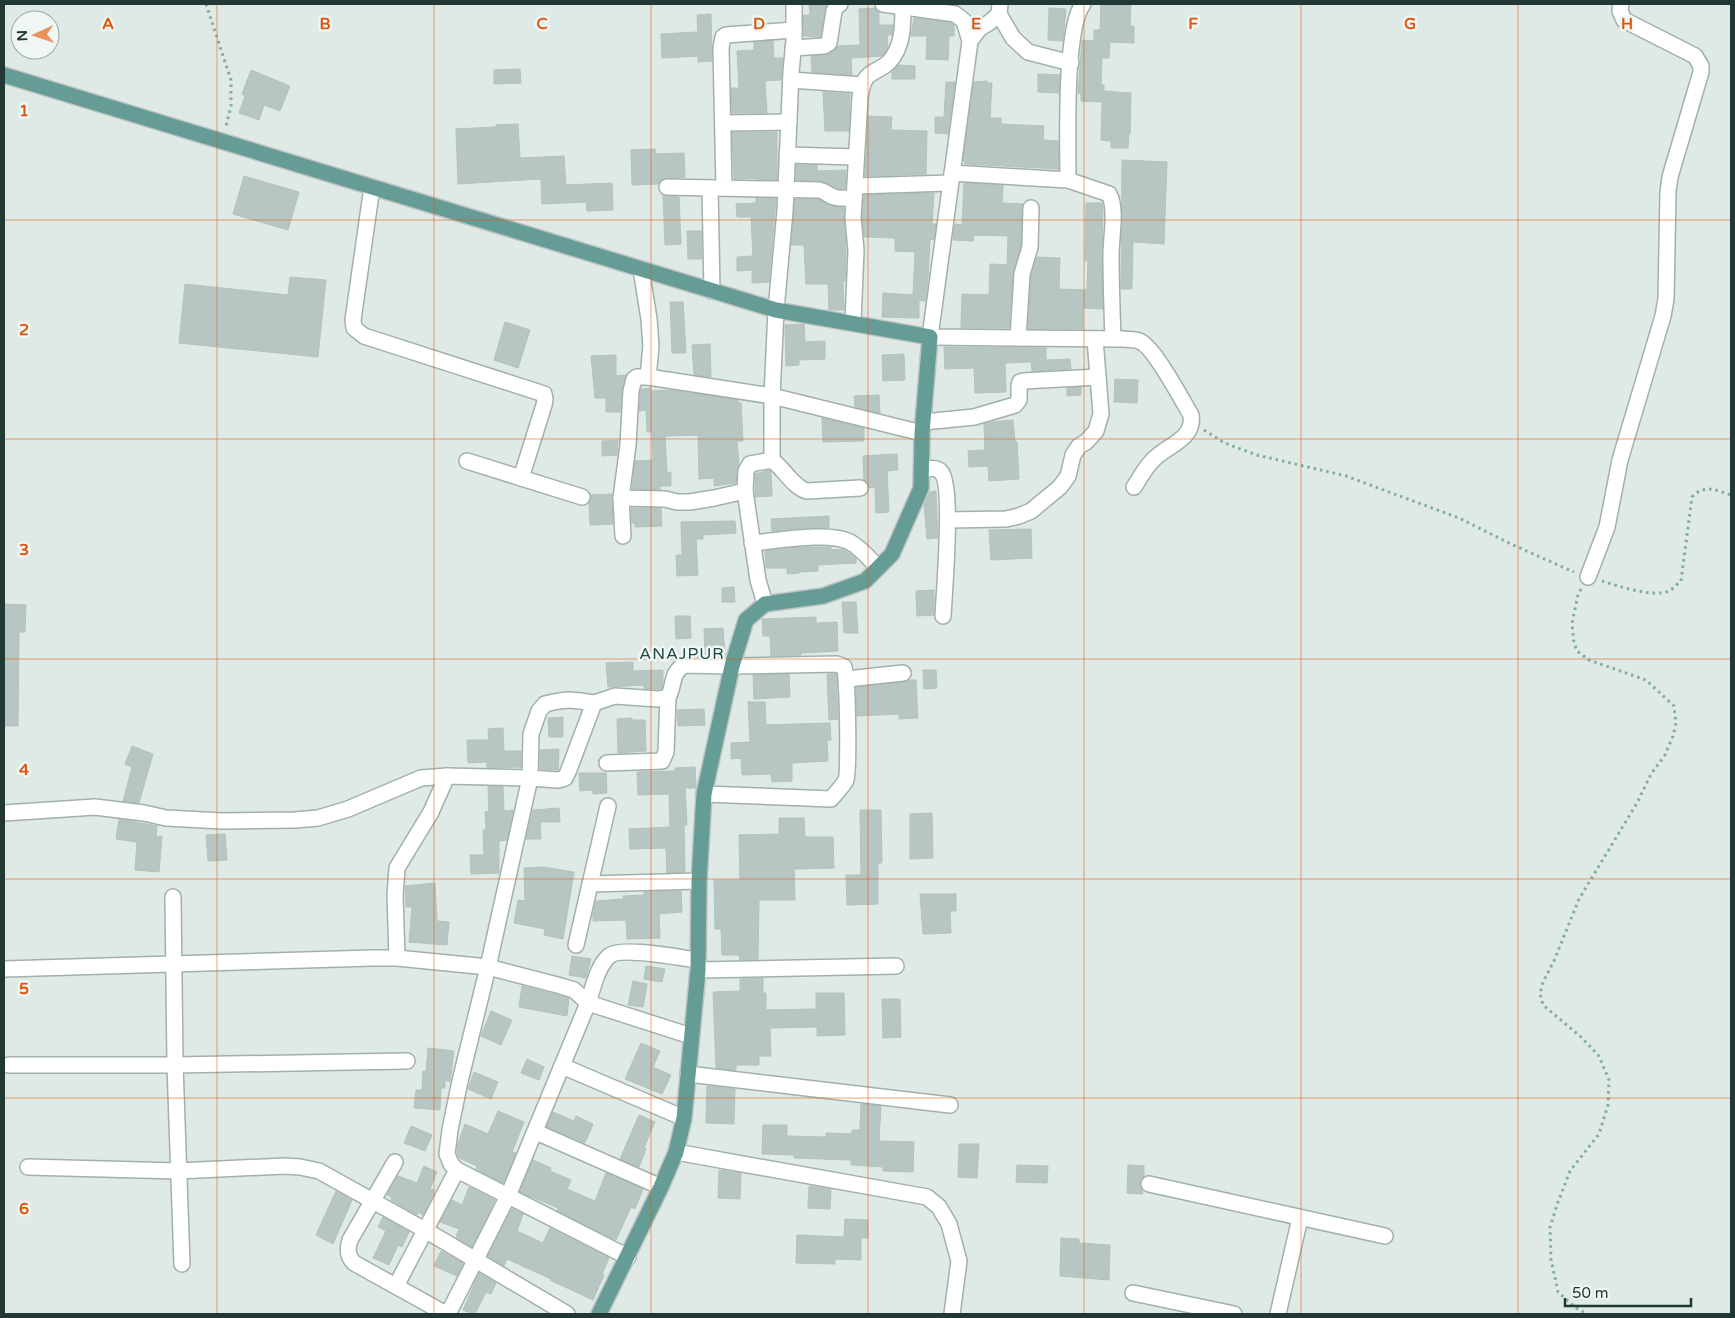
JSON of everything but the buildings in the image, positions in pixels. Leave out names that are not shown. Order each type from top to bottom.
[{"type":"main road","points":[[4,75],[776,310],[930,337],[923,428],[921,488],[892,554],[866,581],[823,596],[765,604],[746,620],[732,666],[704,794],[699,880],[698,965],[684,1118],[676,1152],[662,1187],[599,1314]]},
{"type":"street","points":[[772,460],[772,396],[776,310],[786,189],[794,4]]},
{"type":"street","points":[[793,48],[824,46],[829,43],[834,11],[840,4]]},
{"type":"street","points":[[883,4],[955,14],[964,21],[970,41],[930,337],[1140,341],[1153,354],[1172,382],[1191,415],[1192,421],[1185,436],[1153,460],[1134,487]]},
{"type":"street","points":[[1068,180],[1069,78],[1076,23],[1083,4]]},
{"type":"street","points":[[1588,577],[1608,526],[1620,460],[1663,316],[1666,299],[1668,192],[1670,177],[1701,72],[1701,66],[1695,56],[1624,20],[1620,11],[1621,4]]},
{"type":"street","points":[[853,323],[856,250],[853,218],[860,97],[862,85],[866,78],[872,72],[881,69],[894,55],[902,33],[902,6]]},
{"type":"street","points":[[970,41],[978,29],[990,22],[1000,9],[1013,38],[1028,52],[1071,63]]},
{"type":"street","points":[[712,291],[717,188],[723,123],[721,48],[723,36],[794,30]]},
{"type":"street","points":[[791,80],[862,85]]},
{"type":"street","points":[[723,123],[789,122]]},
{"type":"street","points":[[787,154],[856,157]]},
{"type":"street","points":[[666,187],[819,190],[838,198],[854,192],[951,178],[1068,180],[1104,192],[1109,194],[1112,200],[1112,339]]},
{"type":"street","points":[[372,187],[353,320],[354,328],[364,336],[544,394],[544,405],[521,478]]},
{"type":"street","points":[[1018,338],[1022,274],[1030,248],[1031,208]]},
{"type":"street","points":[[641,269],[650,319],[651,346],[648,377]]},
{"type":"street","points":[[948,520],[1006,519],[1019,516],[1031,511],[1060,487],[1068,476],[1073,455],[1079,446],[1086,442],[1096,431],[1100,414],[1095,339]]},
{"type":"street","points":[[623,536],[621,498],[629,437],[632,391],[634,379],[637,377],[648,377],[772,396],[923,428],[974,417],[1015,405],[1019,400],[1019,386],[1023,381],[1098,377]]},
{"type":"street","points":[[765,604],[758,580],[746,491],[746,471],[750,464],[772,460],[781,466],[800,490],[860,488]]},
{"type":"street","points":[[467,461],[582,497]]},
{"type":"street","points":[[922,470],[935,468],[940,470],[944,477],[948,520],[943,616]]},
{"type":"street","points":[[621,498],[665,499],[677,502],[690,502],[746,491]]},
{"type":"street","points":[[752,543],[816,537],[838,537],[851,542],[878,568]]},
{"type":"street","points":[[608,763],[662,761],[666,752],[668,697],[674,674],[680,667],[686,665],[837,664],[844,666],[847,679],[846,779],[831,799],[704,794]]},
{"type":"street","points":[[847,679],[904,673]]},
{"type":"street","points":[[628,1257],[457,1170],[451,1164],[447,1154],[460,1081],[488,967],[530,778],[531,734],[539,711],[545,704],[566,699],[594,703],[615,696],[668,697]]},
{"type":"street","points":[[4,813],[95,806],[144,812],[166,818],[222,821],[295,820],[318,818],[348,809],[434,777],[558,780],[565,778],[594,703]]},
{"type":"street","points":[[397,958],[394,895],[397,868],[431,812],[434,777]]},
{"type":"street","points":[[576,945],[608,806]]},
{"type":"street","points":[[590,884],[699,880]]},
{"type":"street","points":[[173,896],[175,1065],[182,1264]]},
{"type":"street","points":[[395,1162],[350,1240],[348,1253],[350,1260],[447,1314],[508,1196],[536,1132],[600,970],[611,954],[629,952],[698,965],[896,966]]},
{"type":"street","points":[[4,969],[397,958],[488,967],[547,981],[574,990],[588,1003],[692,1036]]},
{"type":"street","points":[[10,1065],[175,1065],[407,1061]]},
{"type":"street","points":[[562,1066],[684,1118]]},
{"type":"street","points":[[688,1074],[950,1105]]},
{"type":"street","points":[[536,1132],[662,1187]]},
{"type":"street","points":[[676,1152],[927,1197],[939,1207],[949,1224],[958,1261],[952,1314]]},
{"type":"street","points":[[28,1167],[178,1171],[284,1166],[319,1171],[373,1200],[567,1314]]},
{"type":"street","points":[[396,1286],[457,1170]]},
{"type":"street","points":[[1149,1184],[1385,1236]]},
{"type":"street","points":[[1278,1314],[1300,1218]]},
{"type":"street","points":[[1133,1293],[1234,1314]]},
{"type":"path","points":[[206,4],[231,80],[231,106],[221,141]]},
{"type":"path","points":[[1192,421],[1208,433],[1235,447],[1346,476],[1459,518],[1513,545],[1588,577],[1629,589],[1658,593],[1669,591],[1681,580],[1692,497],[1697,492],[1706,488],[1731,495]]},
{"type":"path","points":[[1587,1314],[1576,1308],[1558,1292],[1551,1258],[1550,1227],[1570,1171],[1599,1134],[1608,1106],[1609,1080],[1599,1056],[1581,1037],[1543,1005],[1540,994],[1543,982],[1554,961],[1579,899],[1637,803],[1651,774],[1665,755],[1676,723],[1674,706],[1646,680],[1589,660],[1578,651],[1574,643],[1572,623],[1578,595],[1588,577]]},
{"type":"district","name":"ANAJPUR","points":[[682,653]]}]
